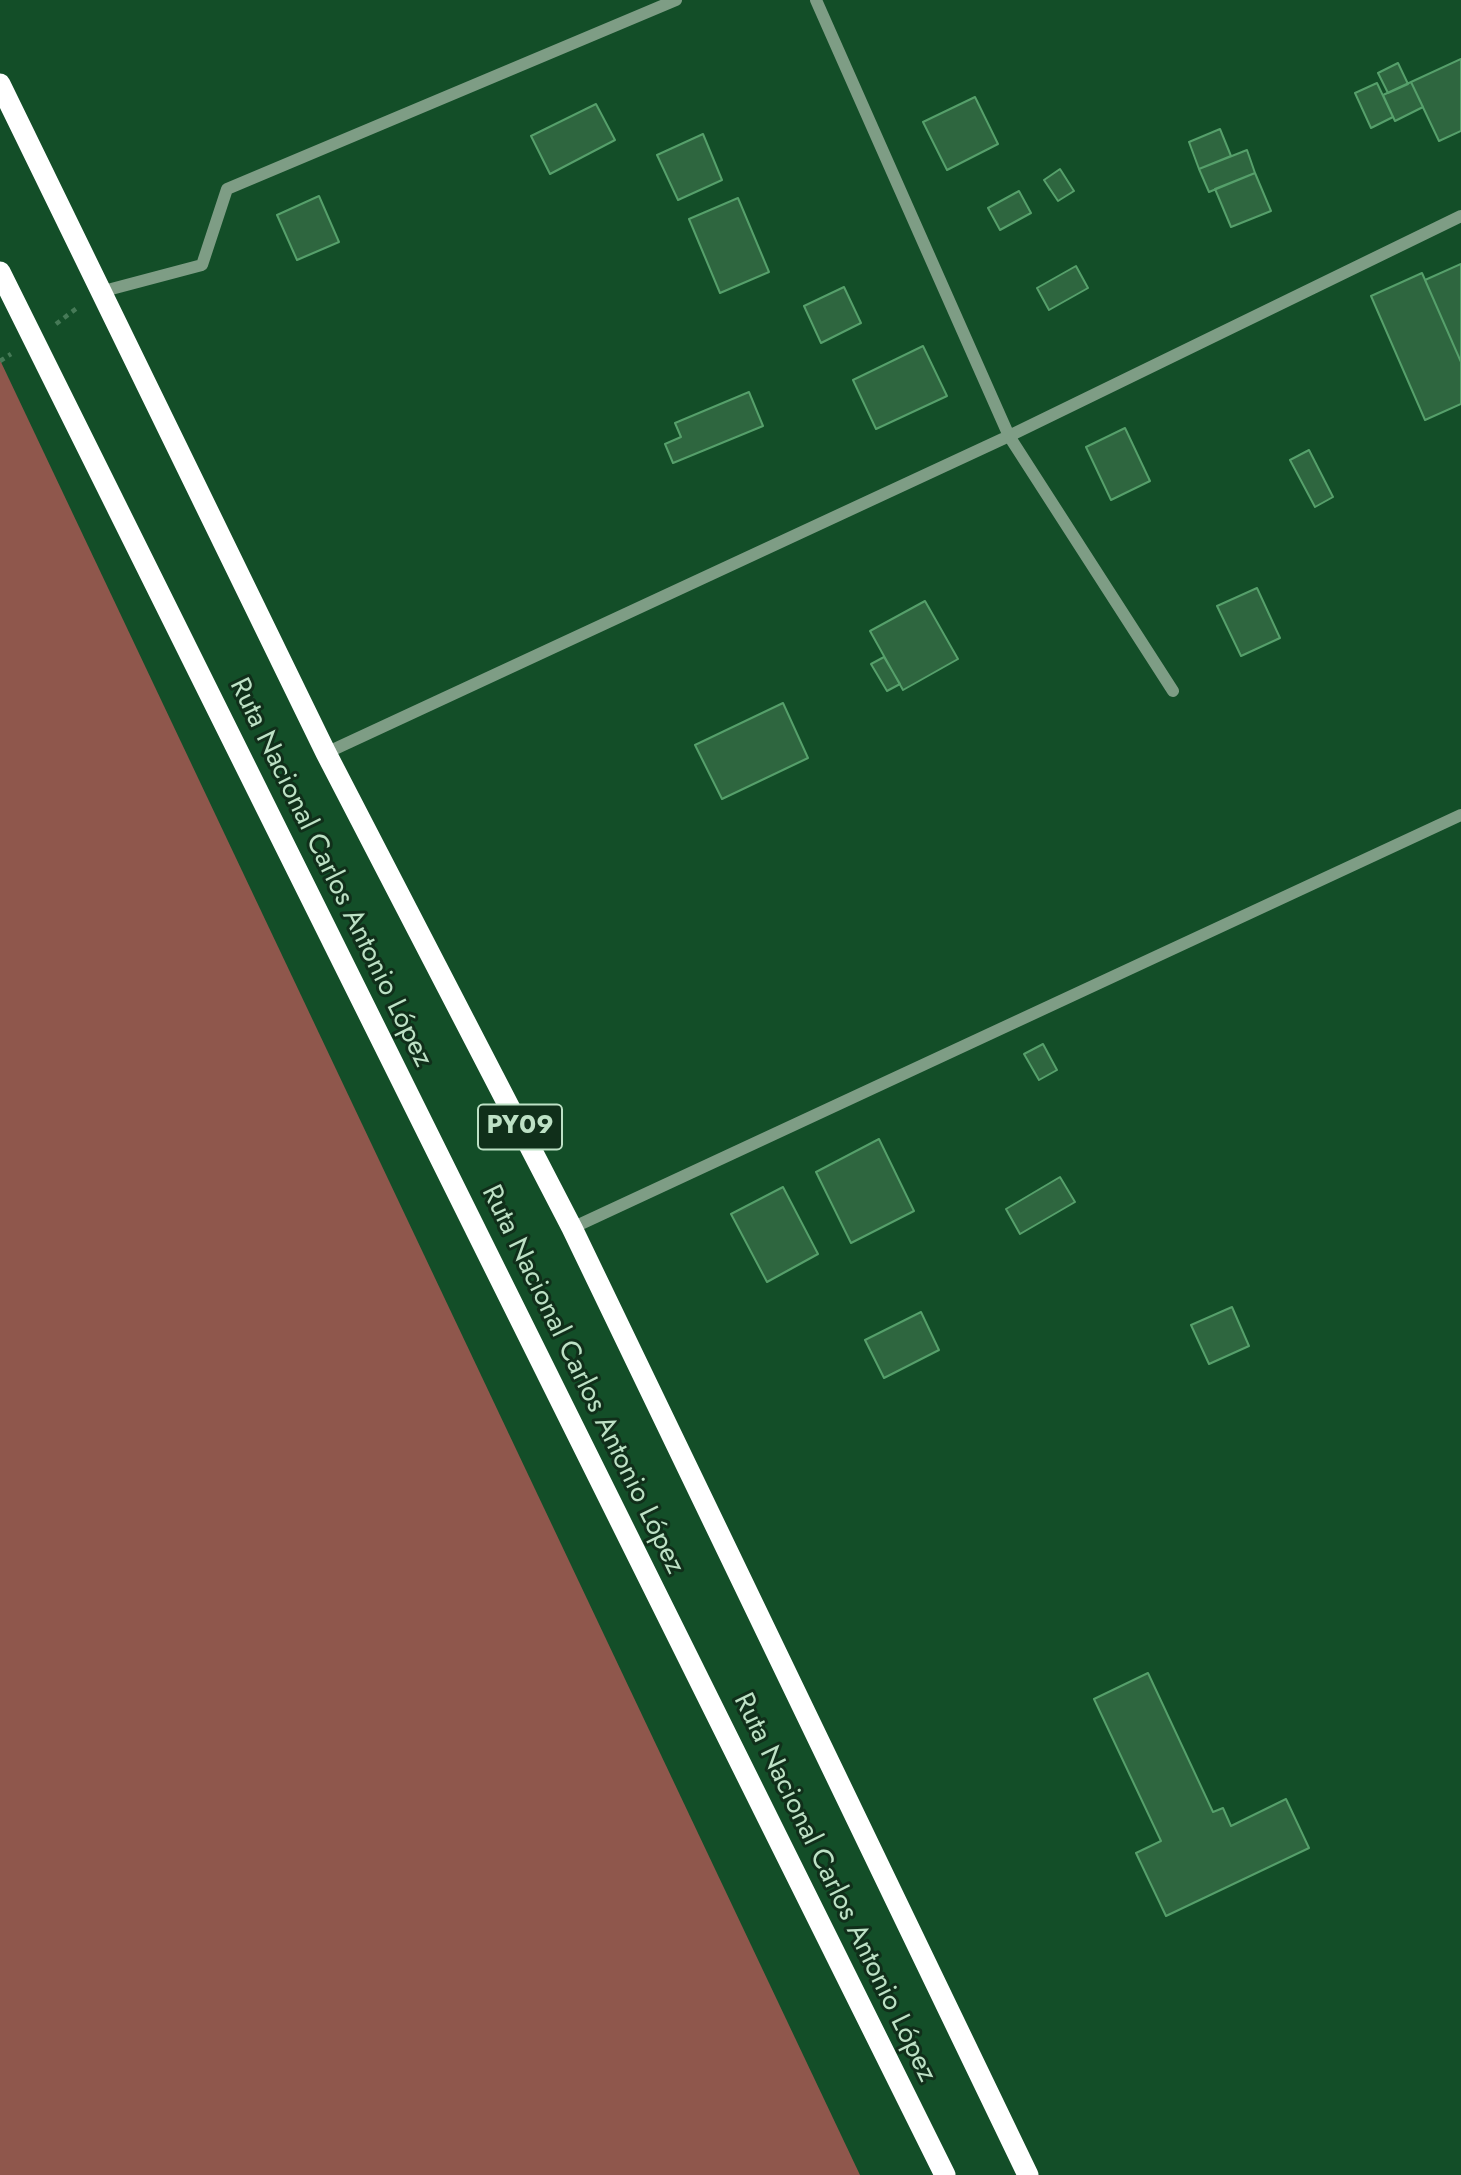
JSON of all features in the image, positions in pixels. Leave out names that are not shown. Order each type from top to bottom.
[{"type":"highway","name":"PY09","points":[[0,84],[327,753],[572,1228],[1028,2175]]},
{"type":"highway","name":"Ruta Nacional Carlos Antonio López","points":[[0,272],[945,2175]]},
{"type":"street","points":[[100,292],[202,265],[226,189],[676,0]]},
{"type":"street","points":[[816,0],[1009,436],[1173,691]]},
{"type":"street","points":[[327,753],[1009,436],[1461,216]]},
{"type":"street","points":[[572,1228],[1461,815]]},
{"type":"shaded area","points":[[0,360],[860,2175],[0,2175]]},
{"type":"building","points":[[1461,59],[1461,131],[1439,141],[1411,82]]},
{"type":"building","points":[[1398,63],[1408,84],[1388,93],[1378,73]]},
{"type":"building","points":[[1411,82],[1423,107],[1395,121],[1383,95]]},
{"type":"building","points":[[1377,83],[1393,117],[1371,128],[1355,93]]},
{"type":"building","points":[[975,97],[998,144],[947,170],[923,122]]},
{"type":"building","points":[[596,104],[615,140],[550,174],[531,136]]},
{"type":"building","points":[[1220,129],[1231,156],[1199,169],[1189,142]]},
{"type":"building","points":[[703,134],[722,180],[678,200],[657,155]]},
{"type":"building","points":[[1247,150],[1255,173],[1209,192],[1199,169]]},
{"type":"building","points":[[1060,169],[1074,191],[1058,201],[1044,180]]},
{"type":"building","points":[[1255,173],[1271,211],[1231,227],[1215,189]]},
{"type":"building","points":[[1019,191],[1031,213],[1000,230],[988,208]]},
{"type":"building","points":[[319,196],[339,242],[297,260],[277,215]]},
{"type":"building","points":[[738,198],[769,272],[720,293],[689,219]]},
{"type":"building","points":[[1461,264],[1461,362],[1425,280]]},
{"type":"building","points":[[1076,266],[1088,288],[1049,310],[1037,288]]},
{"type":"building","points":[[1422,273],[1461,362],[1461,404],[1425,420],[1371,296]]},
{"type":"building","points":[[844,287],[861,323],[821,343],[804,306]]},
{"type":"building","points":[[923,346],[947,396],[876,429],[853,380]]},
{"type":"building","points":[[749,392],[763,426],[673,463],[665,444],[681,437],[675,423]]},
{"type":"building","points":[[1125,428],[1150,481],[1111,500],[1086,447]]},
{"type":"building","points":[[1309,450],[1333,497],[1315,507],[1290,460]]},
{"type":"building","points":[[1257,588],[1280,638],[1241,656],[1217,606]]},
{"type":"building","points":[[925,601],[958,659],[903,690],[870,631]]},
{"type":"building","points":[[884,657],[900,684],[887,691],[871,664]]},
{"type":"building","points":[[783,703],[808,758],[722,799],[695,745]]},
{"type":"building","points":[[1043,1044],[1057,1070],[1039,1080],[1024,1054]]},
{"type":"building","points":[[879,1139],[914,1211],[851,1243],[816,1172]]},
{"type":"building","points":[[1060,1177],[1075,1202],[1020,1234],[1006,1209]]},
{"type":"building","points":[[783,1187],[818,1254],[767,1282],[731,1214]]},
{"type":"building","points":[[1232,1307],[1249,1346],[1209,1364],[1191,1325]]},
{"type":"building","points":[[921,1312],[939,1350],[884,1378],[865,1340]]},
{"type":"building","points":[[1148,1673],[1213,1812],[1223,1808],[1231,1826],[1286,1799],[1309,1848],[1166,1916],[1136,1853],[1161,1841],[1094,1699]]}]
